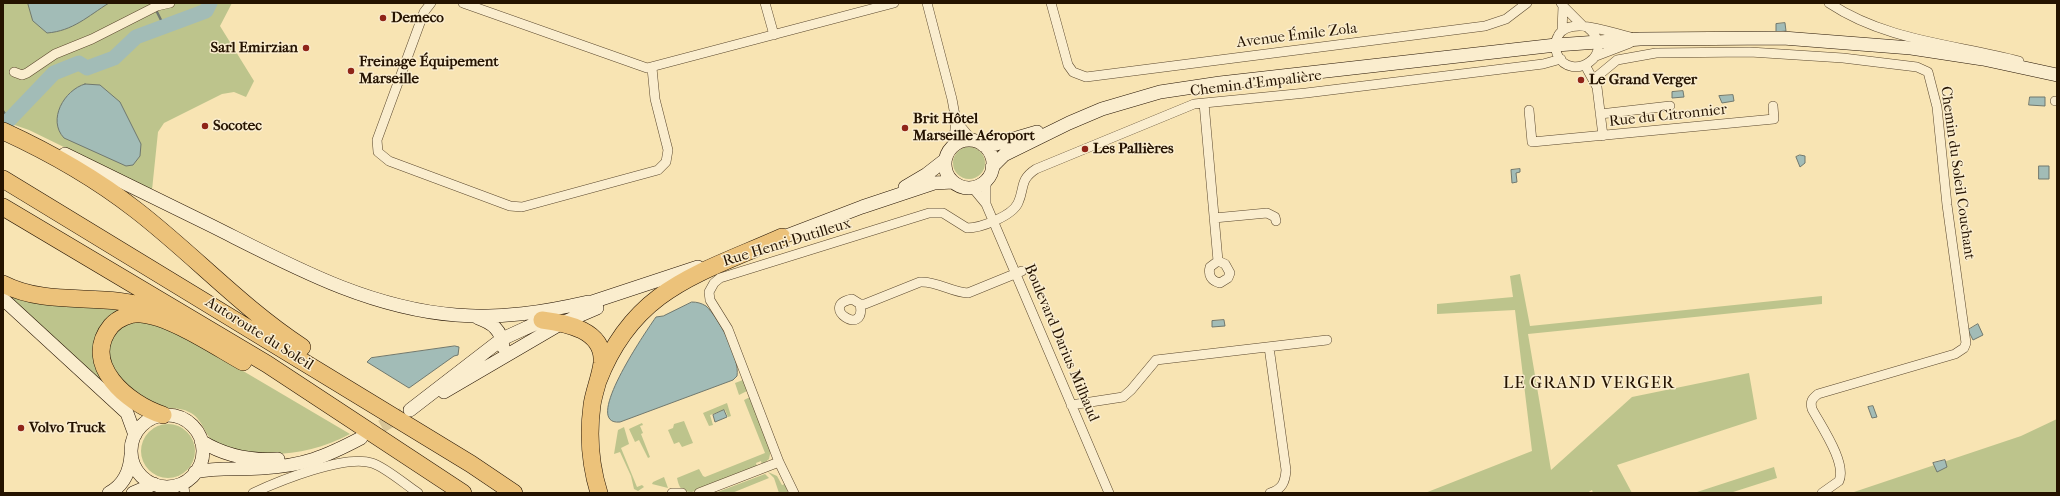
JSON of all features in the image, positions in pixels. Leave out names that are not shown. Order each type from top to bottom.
[{"type":"highway","points":[[5,129],[60,158],[100,183],[158,228],[262,320],[413,421],[471,464]]},
{"type":"highway","name":"Autoroute du Soleil","points":[[3,179],[471,464],[514,493]]},
{"type":"highway","name":"Autoroute du Soleil","points":[[3,206],[260,360],[362,439],[463,493]]},
{"type":"highway","points":[[598,381],[606,361],[625,331],[638,314],[658,297],[697,274],[782,237]]},
{"type":"highway","points":[[3,284],[28,295],[48,298],[107,299],[145,306],[179,322],[265,374],[362,439]]},
{"type":"highway","points":[[162,415],[147,410],[130,398],[112,380],[103,364],[100,352],[102,342],[113,324],[123,318],[141,314],[160,318],[265,374]]},
{"type":"highway","points":[[542,320],[583,330],[595,341],[602,356],[593,404],[590,444],[595,479],[599,493]]},
{"type":"main road","points":[[678,274],[562,324],[410,410],[502,339],[542,320],[588,302],[678,274],[862,207],[934,183],[953,182],[965,187],[972,187],[986,180],[992,167],[1004,155],[1069,123],[1110,107],[1182,88],[1556,45],[1640,39],[1783,38],[1869,44],[1983,59],[2056,74]]},
{"type":"main road","points":[[862,207],[910,184],[927,174],[945,160],[953,146],[960,142],[996,144],[1069,123]]},
{"type":"main road","points":[[5,129],[63,153],[258,250],[344,289],[414,310],[473,316],[527,314],[588,302]]},
{"type":"main road","points":[[978,142],[990,154],[992,167]]},
{"type":"main road","points":[[945,160],[948,176],[953,182]]},
{"type":"main road","points":[[3,299],[127,413],[135,435]]},
{"type":"main road","points":[[473,316],[493,325],[501,334],[503,348],[499,360]]},
{"type":"main road","points":[[109,493],[124,481],[130,466],[131,445],[135,435],[146,421],[162,415],[173,415],[187,421],[197,432],[201,441],[203,452],[200,463],[184,488],[172,486],[133,493]]},
{"type":"main road","points":[[201,441],[229,455],[260,459],[297,458],[362,439]]},
{"type":"main road","points":[[195,472],[220,468],[261,468],[298,464],[334,452],[362,439]]},
{"type":"main road","points":[[131,455],[139,473],[162,488]]},
{"type":"street","points":[[14,72],[22,75],[27,73],[55,54],[92,39],[157,6],[170,3]]},
{"type":"street","points":[[431,3],[424,12],[377,140],[378,152],[389,161],[510,206],[522,207],[658,170],[662,167],[666,162],[668,150],[655,98],[652,68]]},
{"type":"street","points":[[463,3],[640,67],[652,68],[894,3]]},
{"type":"street","points":[[765,3],[774,35]]},
{"type":"street","points":[[927,3],[952,99],[956,122],[953,146]]},
{"type":"street","name":"Avenue Émile Zola","points":[[1051,3],[1068,65],[1073,72],[1080,76],[1092,77],[1485,26],[1506,19],[1527,3]]},
{"type":"street","points":[[1829,3],[1870,25],[1907,38],[1998,55],[2056,74]]},
{"type":"street","points":[[1562,5],[1584,26],[1592,31],[1598,42],[1596,56]]},
{"type":"street","points":[[1562,5],[1562,31],[1556,45],[1561,60],[1572,66],[1585,65],[1596,56],[1640,39]]},
{"type":"street","points":[[1562,31],[1575,25],[1640,39]]},
{"type":"street","name":"Chemin du Soleil Couchant","points":[[1594,79],[1617,60],[1656,53],[1750,52],[1843,58],[1917,67],[1928,72],[1937,107],[1947,205],[1966,343],[1964,348],[1954,354],[1862,380],[1818,394],[1812,399],[1812,408],[1838,459],[1841,470],[1839,481],[1822,493]]},
{"type":"street","name":"Chemin d'Empalière","points":[[994,221],[1016,207],[1025,178],[1036,169],[1187,106],[1543,64],[1561,60]]},
{"type":"street","name":"Rue du Citronnier","points":[[1585,65],[1597,87],[1603,136],[1774,118],[1773,106]]},
{"type":"street","points":[[1204,103],[1218,261]]},
{"type":"street","points":[[1600,114],[1670,106]]},
{"type":"street","points":[[1529,110],[1532,142],[1603,136]]},
{"type":"street","points":[[956,122],[978,142]]},
{"type":"street","name":"Boulevard Darius Milhaud","points":[[986,180],[986,204]]},
{"type":"street","name":"Boulevard Darius Milhaud","points":[[972,187],[986,204],[1019,272],[1071,405],[1109,493]]},
{"type":"street","name":"Rue Henri Dutilleux","points":[[794,493],[779,462],[728,329],[710,300],[709,292],[714,283],[720,278],[929,213],[943,213],[967,228],[974,228],[994,221]]},
{"type":"street","points":[[1214,218],[1267,213],[1275,217],[1276,221]]},
{"type":"street","points":[[860,304],[920,282],[933,283],[968,293],[1019,272]]},
{"type":"street","points":[[1071,405],[1123,397],[1131,390],[1156,360],[1327,340]]},
{"type":"street","points":[[1269,347],[1286,470],[1285,482],[1278,490],[1270,493]]},
{"type":"street","points":[[252,493],[280,480],[344,462],[360,460],[373,463],[418,493]]},
{"type":"street","points":[[699,493],[779,462]]},
{"type":"street","points":[[672,493],[682,493]]},
{"type":"green space","points":[[3,3],[232,3],[220,26],[254,81],[246,97],[234,92],[222,94],[164,123],[158,132],[152,190],[29,130],[3,121]]},
{"type":"green space","points":[[969,147],[978,150],[982,154],[985,163],[982,172],[978,176],[969,179],[960,176],[956,172],[953,163],[956,154],[960,150]]},
{"type":"green space","points":[[1520,274],[1530,326],[1822,296],[1822,304],[1528,334],[1551,470],[1632,397],[1749,373],[1757,419],[1617,465],[1632,493],[1593,493],[1592,490],[1587,493],[1425,493],[1532,451],[1515,310],[1437,314],[1437,304],[1513,297],[1510,276]]},
{"type":"green space","points":[[6,295],[136,309],[115,315],[102,386]]},
{"type":"green space","points":[[136,320],[156,323],[182,335],[350,434],[323,446],[309,450],[281,454],[253,453],[220,447],[211,440],[199,420],[191,413],[181,409],[162,408],[150,405],[115,375],[108,355],[111,340],[121,329]]},
{"type":"green space","points":[[743,380],[747,391],[739,395],[735,383]]},
{"type":"green space","points":[[750,397],[771,449],[769,459],[762,465],[761,461],[756,463],[757,467],[692,492],[683,490],[677,478],[699,469],[705,477],[765,453],[744,400]]},
{"type":"green space","points":[[727,403],[731,416],[728,417],[725,410],[710,415],[713,425],[709,426],[703,413]]},
{"type":"green space","points":[[2057,419],[2057,493],[1810,493],[1854,492],[2021,436]]},
{"type":"green space","points":[[684,421],[693,443],[682,447],[679,442],[674,444],[668,430],[673,428],[674,424]]},
{"type":"green space","points":[[642,423],[643,425],[640,426],[643,433],[641,434],[650,457],[648,458],[639,440],[635,442],[629,429]]},
{"type":"green space","points":[[168,424],[178,426],[187,432],[193,441],[195,451],[193,461],[187,470],[178,476],[168,478],[158,476],[149,470],[143,461],[141,451],[143,441],[149,432],[158,426]]},
{"type":"green space","points":[[624,427],[629,444],[621,448],[637,487],[642,485],[644,487],[638,491],[634,489],[631,476],[620,452],[614,454],[618,430]]},
{"type":"green space","points":[[1774,467],[1777,478],[1730,493],[1694,493]]},
{"type":"green space","points":[[768,472],[777,476],[782,485],[785,484],[788,493],[779,493],[774,478]]},
{"type":"green space","points":[[765,474],[769,478],[732,493],[715,493]]},
{"type":"green space","points":[[664,477],[668,488],[652,484],[653,482]]},
{"type":"water","points":[[28,3],[109,3],[73,26],[56,32],[47,33],[33,21]]},
{"type":"water","points":[[1785,23],[1786,31],[1776,32],[1776,24]]},
{"type":"water","points":[[85,84],[100,85],[120,102],[141,144],[140,156],[133,165],[126,166],[64,138],[59,131],[57,123],[60,106],[70,92]]},
{"type":"water","points":[[1683,91],[1684,97],[1672,98],[1672,92]]},
{"type":"water","points":[[1733,95],[1734,101],[1722,103],[1719,96]]},
{"type":"water","points":[[2030,97],[2045,97],[2045,106],[2029,105]]},
{"type":"water","points":[[1800,155],[1805,156],[1805,163],[1800,167],[1796,157]]},
{"type":"water","points":[[2039,166],[2049,166],[2049,179],[2039,179]]},
{"type":"water","points":[[1520,169],[1520,172],[1516,173],[1517,182],[1512,183],[1511,170]]},
{"type":"water","points":[[692,302],[706,306],[717,319],[732,349],[737,368],[737,376],[733,380],[620,422],[610,419],[608,409],[612,393],[620,375],[656,317],[663,316]]},
{"type":"water","points":[[1224,320],[1225,326],[1212,327],[1212,321]]},
{"type":"water","points":[[1978,324],[1983,335],[1973,340],[1968,330]]},
{"type":"water","points":[[455,346],[459,347],[458,355],[454,356],[409,388],[367,362],[371,358]]},
{"type":"water","points":[[1873,406],[1877,417],[1872,418],[1868,407]]},
{"type":"water","points":[[724,410],[727,417],[715,422],[713,415]]},
{"type":"water","points":[[1945,460],[1947,467],[1937,472],[1933,463]]},
{"type":"waterway","points":[[9,120],[54,73],[79,63],[87,68],[114,58],[136,37],[206,11],[210,3]]},
{"type":"waterway","points":[[157,12],[164,26]]},
{"type":"waterway","points":[[3,111],[9,120]]},
{"type":"tunnel","points":[[365,436],[403,414]]},
{"type":"place","name":"Demeco","points":[[383,18]]},
{"type":"place","name":"Sarl Emirzian","points":[[306,48]]},
{"type":"place","name":"Freinage Équipement Marseille","points":[[351,71]]},
{"type":"place","name":"Le Grand Verger","points":[[1581,80]]},
{"type":"place","name":"Socotec","points":[[205,126]]},
{"type":"place","name":"Brit Hôtel Marseille Aéroport","points":[[905,128]]},
{"type":"place","name":"Les Pallières","points":[[1085,149]]},
{"type":"place","name":"Volvo Truck","points":[[21,428]]},
{"type":"district","name":"LE GRAND VERGER","points":[[1589,384]]}]
